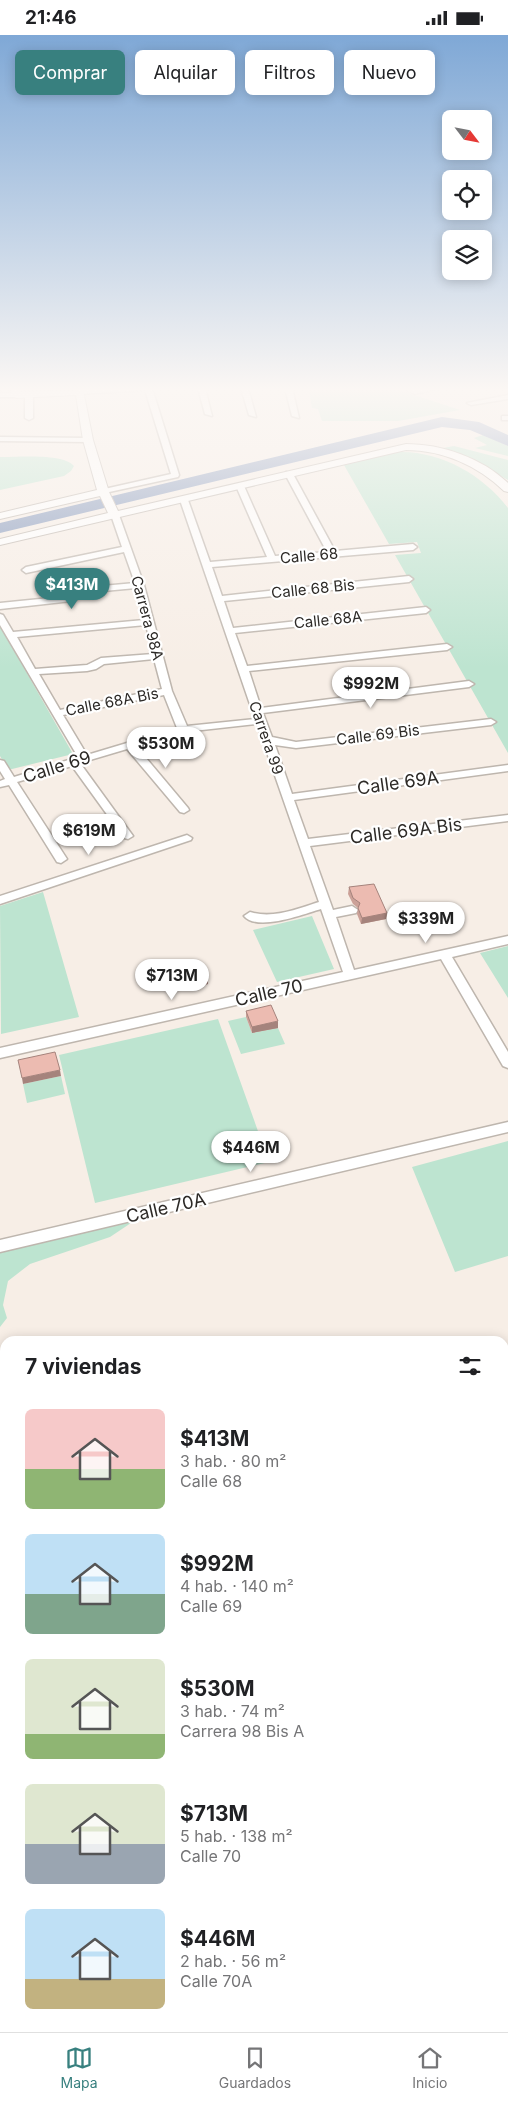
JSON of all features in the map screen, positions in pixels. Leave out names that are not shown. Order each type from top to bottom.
[{"type":"street","name":"Carrera 98A","points":[[100,481],[104,495],[114,513],[140,585],[167,691],[183,729]]},
{"type":"street","points":[[0,516],[104,495],[153,481]]},
{"type":"street","points":[[0,542],[114,513],[184,500],[260,481]]},
{"type":"street","points":[[293,481],[332,554]]},
{"type":"street","points":[[240,486],[272,559]]},
{"type":"street","name":"Carrera 99","points":[[184,500],[350,975]]},
{"type":"street","name":"Calle 68","points":[[206,565],[413,547]]},
{"type":"street","points":[[26,570],[127,549]]},
{"type":"street","name":"Calle 68 Bis","points":[[218,599],[409,579]]},
{"type":"street","points":[[0,606],[72,598],[91,590],[140,585]]},
{"type":"street","name":"Calle 68A","points":[[229,631],[426,610]]},
{"type":"street","points":[[0,617],[57,713],[79,760],[128,836]]},
{"type":"street","points":[[11,635],[148,621]]},
{"type":"street","points":[[242,669],[447,647]]},
{"type":"street","points":[[32,672],[87,668],[93,667],[101,661],[158,656]]},
{"type":"street","name":"Calle 69","points":[[5,782],[183,729],[469,684]]},
{"type":"street","name":"Calle 68A Bis","points":[[57,713],[167,691]]},
{"type":"street","name":"Calle 69 Bis","points":[[266,738],[279,743],[296,745],[491,721]]},
{"type":"street","points":[[129,745],[184,810]]},
{"type":"street","points":[[0,763],[5,782],[61,859]]},
{"type":"street","name":"Calle 69A","points":[[287,797],[508,768]]},
{"type":"street","name":"Calle 69A Bis","points":[[303,843],[508,818]]},
{"type":"street","points":[[0,900],[187,837]]},
{"type":"street","points":[[250,916],[254,919],[267,919],[327,910],[352,910]]},
{"type":"street","name":"Calle 70","points":[[0,1053],[508,940]]},
{"type":"street","points":[[444,954],[508,1063]]},
{"type":"street","name":"Calle 70A","points":[[0,1247],[508,1127]]},
{"type":"green space","points":[[0,481],[40,481],[0,490]]},
{"type":"green space","points":[[353,481],[481,481],[508,508],[508,753],[395,555],[421,553],[417,542],[389,544]]},
{"type":"green space","points":[[0,626],[73,754],[8,770],[0,756]]},
{"type":"green space","points":[[43,892],[79,1017],[1,1034],[0,906]]},
{"type":"green space","points":[[312,916],[334,969],[277,982],[253,930]]},
{"type":"green space","points":[[508,946],[508,998],[480,953]]},
{"type":"green space","points":[[246,1017],[252,1033],[278,1028],[285,1044],[241,1054],[228,1021]]},
{"type":"green space","points":[[218,1019],[269,1162],[95,1203],[59,1055]]},
{"type":"green space","points":[[61,1076],[65,1094],[27,1103],[23,1084]]},
{"type":"green space","points":[[508,1141],[508,1256],[455,1272],[412,1167]]},
{"type":"green space","points":[[134,1221],[110,1237],[30,1264],[8,1281],[3,1305],[7,1318],[0,1327],[0,1250]]},
{"type":"building","points":[[374,884],[387,913],[362,918],[358,908],[360,903],[353,898],[349,887]]},
{"type":"building","points":[[202,963],[208,977],[181,983],[176,968]]},
{"type":"building","points":[[271,1005],[278,1021],[252,1027],[246,1011]]},
{"type":"building","points":[[55,1052],[60,1070],[22,1078],[18,1060]]},
{"type":"waterway","points":[[0,528],[195,481]]}]
